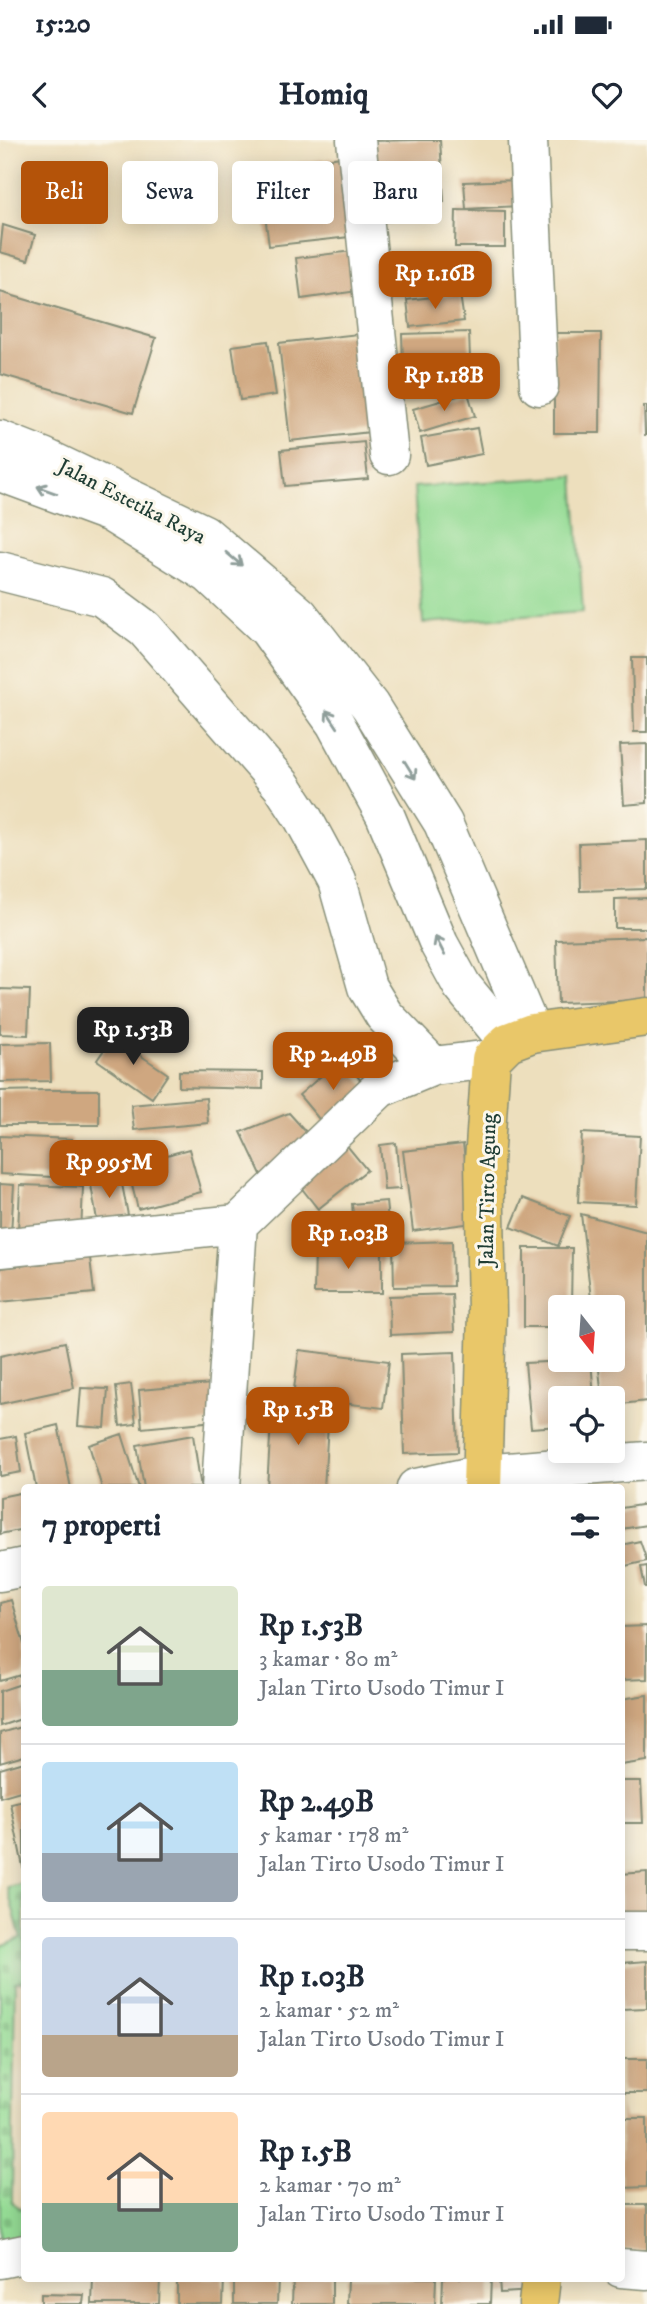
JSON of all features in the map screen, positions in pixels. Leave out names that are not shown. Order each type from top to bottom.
[{"type":"main road","points":[[510,1044],[647,1017]]},
{"type":"main road","name":"Jalan Tirto Agung","points":[[482,1481],[487,1311],[484,1162],[510,1044]]},
{"type":"main road","points":[[538,2304],[541,2282]]},
{"type":"street","points":[[356,140],[389,455]]},
{"type":"street","points":[[528,140],[539,386]]},
{"type":"street","name":"Jalan Estetika Raya","points":[[0,440],[43,457],[204,534],[299,615],[370,706],[443,823],[502,967],[510,1044]]},
{"type":"street","name":"Jalan Estetika Raya","points":[[0,472],[111,513],[209,574],[268,629],[335,723],[385,815],[439,944],[462,986],[510,1044]]},
{"type":"street","points":[[0,571],[102,597],[145,629],[173,661],[282,786],[303,818],[337,881],[363,976],[374,1002],[433,1066]]},
{"type":"street","points":[[354,758],[389,737]]},
{"type":"street","points":[[462,986],[502,967]]},
{"type":"street","points":[[0,1248],[238,1224],[380,1088],[433,1066],[510,1044]]},
{"type":"street","points":[[220,1484],[238,1224]]},
{"type":"street","points":[[454,1484],[647,1461]]},
{"type":"street","points":[[625,1931],[647,1931]]},
{"type":"street","points":[[0,2259],[21,2255]]},
{"type":"street","points":[[625,2268],[647,2270]]},
{"type":"green space","points":[[574,476],[583,612],[423,623],[414,487]]},
{"type":"green space","points":[[21,1884],[21,1938],[7,1887]]},
{"type":"green space","points":[[21,1938],[21,1981],[15,1982],[12,2202],[21,2209],[21,2237],[0,2244],[0,1946]]},
{"type":"building","points":[[440,140],[441,161],[372,161],[371,141]]},
{"type":"building","points":[[349,156],[348,224],[357,224],[358,236],[269,246],[266,224],[334,224],[334,161],[312,161]]},
{"type":"building","points":[[442,171],[444,202],[442,202]]},
{"type":"building","points":[[518,180],[519,206],[466,209],[464,182]]},
{"type":"building","points":[[456,210],[505,211],[505,247],[455,247]]},
{"type":"building","points":[[3,225],[35,235],[28,260],[0,252]]},
{"type":"building","points":[[353,251],[358,291],[301,299],[296,258]]},
{"type":"building","points":[[456,258],[458,284],[397,289],[395,263]]},
{"type":"building","points":[[0,292],[156,338],[133,413],[0,374]]},
{"type":"building","points":[[460,294],[464,321],[410,327],[407,300]]},
{"type":"building","points":[[469,332],[471,387],[404,389],[402,334]]},
{"type":"building","points":[[554,333],[601,333],[600,433],[554,433]]},
{"type":"building","points":[[358,334],[370,432],[290,441],[279,343]]},
{"type":"building","points":[[268,341],[276,395],[240,400],[232,346]]},
{"type":"building","points":[[468,393],[475,416],[420,433],[413,409]]},
{"type":"building","points":[[644,406],[647,406],[647,435],[645,435]]},
{"type":"building","points":[[477,428],[482,454],[426,465],[421,438]]},
{"type":"building","points":[[364,442],[368,479],[285,486],[281,450]]},
{"type":"building","points":[[632,658],[647,658],[647,732],[634,732]]},
{"type":"building","points":[[647,744],[647,803],[624,805],[620,745]]},
{"type":"building","points":[[647,840],[647,889],[580,891],[579,843]]},
{"type":"building","points":[[647,898],[647,928],[615,928],[615,899]]},
{"type":"building","points":[[647,937],[647,1000],[558,1003],[556,940]]},
{"type":"building","points":[[0,989],[30,990],[28,1035],[0,1034]]},
{"type":"building","points":[[113,1037],[168,1074],[152,1098],[97,1060]]},
{"type":"building","points":[[50,1043],[51,1081],[0,1082],[0,1044]]},
{"type":"building","points":[[342,1058],[367,1088],[324,1125],[299,1095]]},
{"type":"building","points":[[179,1071],[263,1072],[263,1089],[179,1087]]},
{"type":"building","points":[[99,1090],[99,1125],[0,1125],[0,1091]]},
{"type":"building","points":[[206,1098],[208,1123],[134,1130],[131,1105]]},
{"type":"building","points":[[289,1113],[316,1143],[266,1185],[241,1132]]},
{"type":"building","points":[[582,1133],[640,1136],[636,1205],[578,1202]]},
{"type":"building","points":[[0,1136],[72,1139],[70,1178],[0,1174]]},
{"type":"building","points":[[344,1142],[367,1170],[318,1209],[296,1181]]},
{"type":"building","points":[[396,1143],[400,1189],[384,1190],[380,1145]]},
{"type":"building","points":[[463,1144],[473,1223],[413,1231],[403,1151]]},
{"type":"building","points":[[189,1149],[201,1192],[138,1209],[127,1166]]},
{"type":"building","points":[[121,1179],[128,1215],[97,1220],[91,1185]]},
{"type":"building","points":[[0,1184],[14,1185],[11,1233],[0,1232]]},
{"type":"building","points":[[20,1185],[83,1187],[81,1234],[18,1232]]},
{"type":"building","points":[[523,1198],[570,1216],[558,1246],[511,1227]]},
{"type":"building","points":[[386,1201],[390,1241],[356,1244],[352,1204]]},
{"type":"building","points":[[581,1214],[647,1232],[647,1401],[625,1404],[625,1386],[601,1386],[599,1372],[625,1372],[625,1295],[591,1295]]},
{"type":"building","points":[[452,1241],[453,1286],[394,1287],[393,1243]]},
{"type":"building","points":[[524,1248],[572,1248],[571,1295],[548,1295],[548,1327],[524,1327]]},
{"type":"building","points":[[382,1249],[382,1293],[314,1293],[315,1250]]},
{"type":"building","points":[[90,1258],[94,1293],[0,1302],[0,1268]]},
{"type":"building","points":[[452,1294],[454,1332],[390,1335],[389,1296]]},
{"type":"building","points":[[65,1342],[74,1388],[0,1404],[0,1356]]},
{"type":"building","points":[[299,1350],[389,1361],[383,1408],[293,1397]]},
{"type":"building","points":[[455,1352],[458,1452],[404,1454],[401,1354]]},
{"type":"building","points":[[548,1362],[548,1372],[592,1372],[593,1386],[548,1386],[548,1427],[531,1428],[525,1363]]},
{"type":"building","points":[[131,1384],[136,1424],[120,1426],[116,1386]]},
{"type":"building","points":[[212,1384],[215,1421],[142,1428],[139,1390]]},
{"type":"building","points":[[81,1388],[108,1389],[105,1428],[78,1426]]},
{"type":"building","points":[[272,1405],[329,1408],[324,1484],[267,1484]]},
{"type":"building","points":[[58,1425],[70,1484],[35,1484],[25,1433]]},
{"type":"building","points":[[122,1434],[138,1484],[101,1484],[89,1445]]},
{"type":"building","points":[[193,1435],[200,1484],[143,1484],[137,1445]]},
{"type":"building","points":[[16,1436],[21,1472],[0,1476],[0,1439]]},
{"type":"building","points":[[21,1493],[21,1530],[0,1534],[0,1497]]},
{"type":"building","points":[[647,1504],[647,1525],[625,1528],[625,1507]]},
{"type":"building","points":[[640,1541],[647,1561],[625,1566],[625,1544]]},
{"type":"building","points":[[647,1566],[647,1587],[645,1587],[641,1567]]},
{"type":"building","points":[[11,1600],[21,1634],[21,1675],[0,1681],[0,1603]]},
{"type":"building","points":[[647,1626],[647,1679],[625,1680],[625,1627]]},
{"type":"building","points":[[21,1684],[21,1719],[0,1726],[0,1691]]},
{"type":"building","points":[[647,1695],[647,1761],[625,1764],[625,1698]]},
{"type":"building","points":[[21,1727],[21,1757],[0,1763],[0,1733]]},
{"type":"building","points":[[21,1763],[21,1791],[0,1797],[0,1769]]},
{"type":"building","points":[[625,1781],[641,1781],[643,1823],[625,1823]]},
{"type":"building","points":[[21,1801],[21,1857],[10,1803]]},
{"type":"building","points":[[647,1872],[647,1927],[625,1929],[625,1874]]},
{"type":"building","points":[[647,1961],[647,2008],[625,2009],[625,1963]]},
{"type":"building","points":[[625,2059],[647,2059],[647,2093],[625,2093]]},
{"type":"building","points":[[625,2118],[647,2118],[647,2187],[625,2188]]},
{"type":"building","points":[[625,2205],[647,2205],[647,2250],[625,2250]]},
{"type":"building","points":[[93,2282],[160,2282],[159,2304],[92,2304]]},
{"type":"building","points":[[177,2282],[224,2282],[223,2304],[177,2304]]},
{"type":"building","points":[[234,2282],[278,2282],[277,2304],[234,2304]]},
{"type":"building","points":[[293,2282],[332,2282],[332,2304],[292,2304]]},
{"type":"building","points":[[348,2282],[436,2282],[435,2304],[347,2304]]},
{"type":"building","points":[[443,2282],[491,2282],[490,2304],[442,2304]]},
{"type":"building","points":[[499,2282],[533,2282],[534,2291],[500,2293]]},
{"type":"building","points":[[41,2294],[84,2295],[83,2304],[41,2304]]}]
